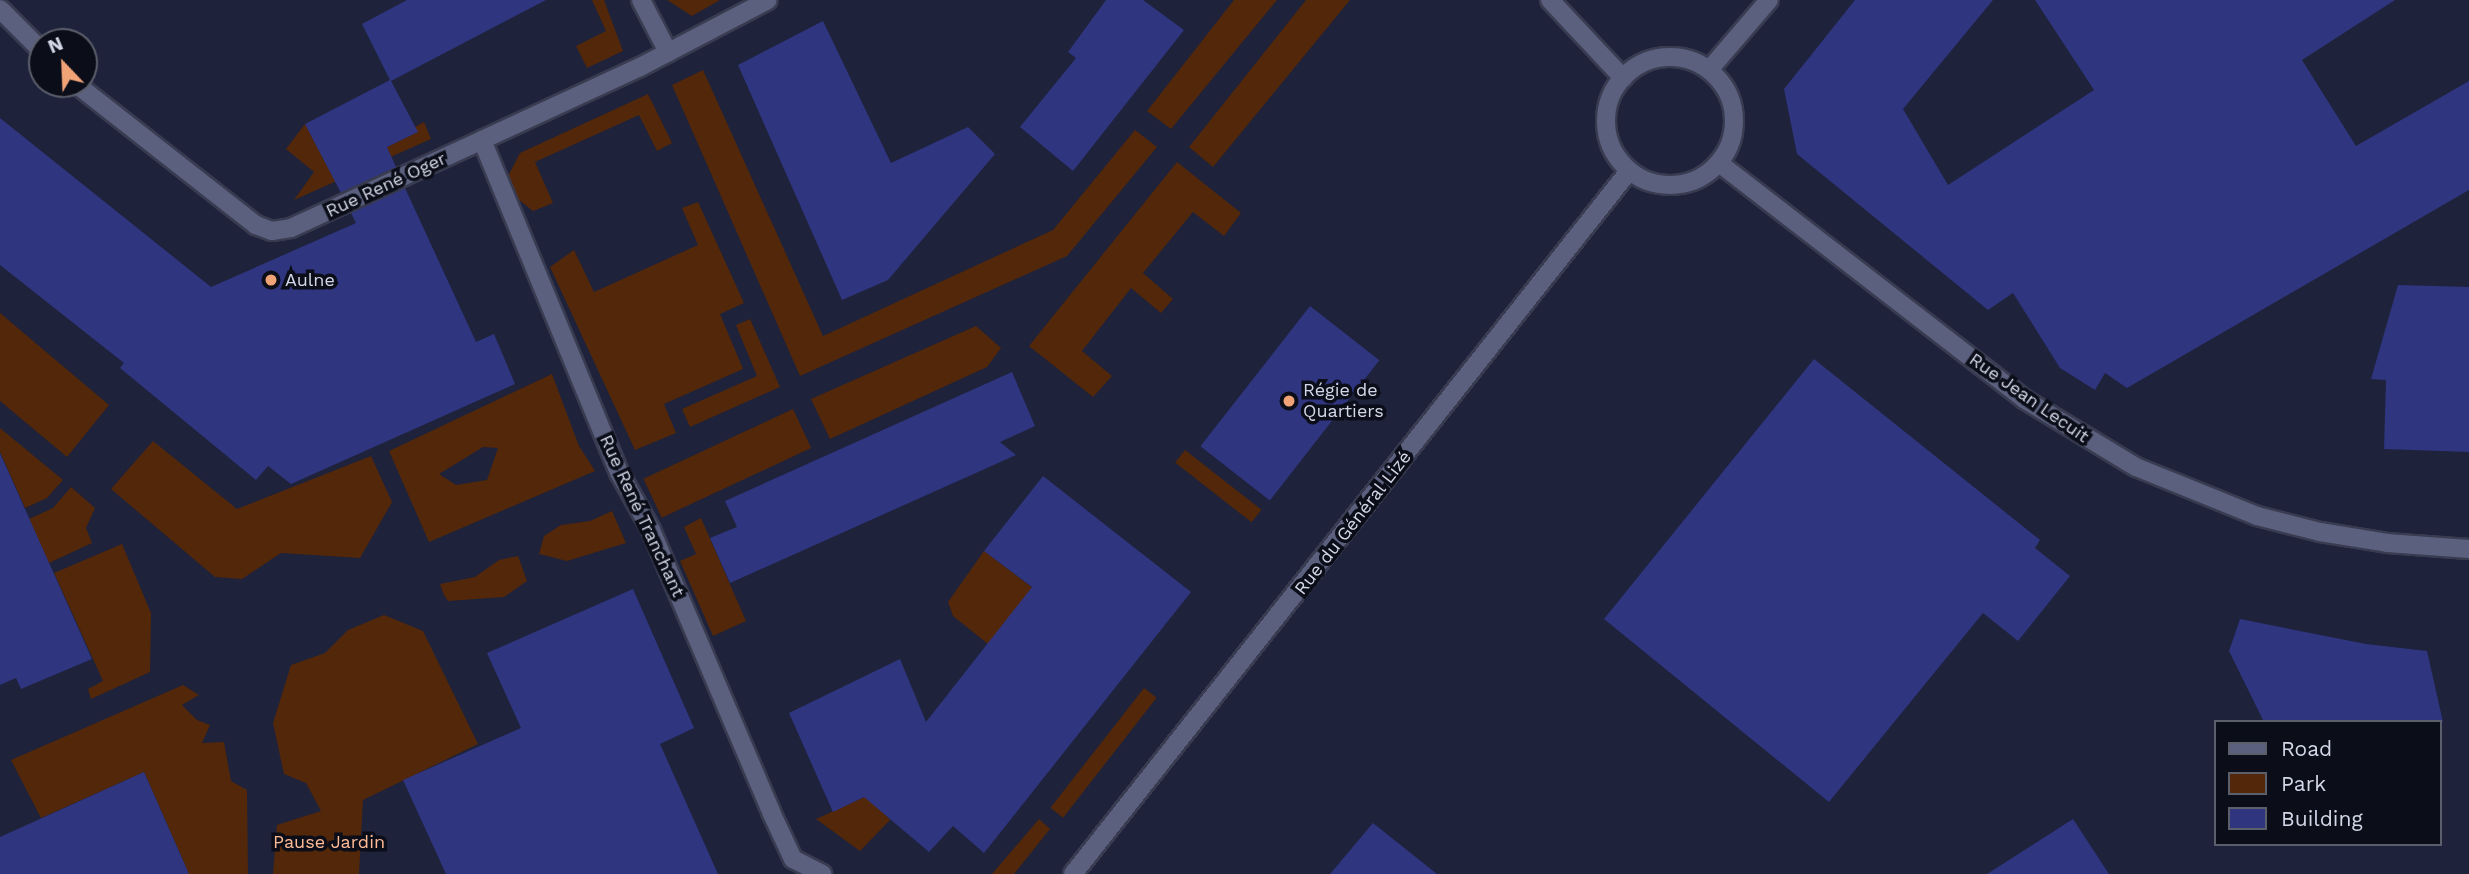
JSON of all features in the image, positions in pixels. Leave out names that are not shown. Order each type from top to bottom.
[{"type":"street","points":[[641,0],[668,52]]},
{"type":"street","name":"Rue René Oger","points":[[94,98],[256,225],[272,231],[291,228],[482,141],[668,52],[768,0]]},
{"type":"street","points":[[1550,0],[1623,78]]},
{"type":"street","points":[[1709,70],[1769,0]]},
{"type":"street","points":[[0,9],[28,37]]},
{"type":"street","points":[[1674,57],[1709,70],[1728,95],[1735,125],[1719,163],[1695,180],[1666,185],[1629,171],[1612,146],[1606,115],[1623,78],[1655,59],[1674,57]]},
{"type":"street","name":"Rue René Tranchant","points":[[482,141],[620,474],[650,530],[771,812],[793,859],[822,874]]},
{"type":"street","name":"Rue Jean Lecuit","points":[[1719,163],[2024,399],[2136,467],[2232,507],[2320,532],[2387,543],[2469,549]]},
{"type":"street","name":"Rue du Général Lizé","points":[[1073,874],[1629,171]]},
{"type":"green space","points":[[592,0],[604,0],[623,51],[587,68],[576,46],[606,31]]},
{"type":"green space","points":[[667,0],[720,0],[692,16]]},
{"type":"green space","points":[[1234,0],[1277,0],[1171,129],[1147,111]]},
{"type":"green space","points":[[1306,0],[1350,0],[1213,167],[1189,147]]},
{"type":"green space","points":[[703,70],[823,336],[1053,230],[1135,130],[1157,147],[1067,256],[800,376],[672,85]]},
{"type":"green space","points":[[648,94],[672,143],[657,151],[639,115],[535,162],[553,203],[533,211],[518,199],[508,176],[520,153]]},
{"type":"green space","points":[[424,122],[431,139],[294,200],[314,172],[286,149],[305,124],[332,175],[417,132],[415,127]]},
{"type":"green space","points":[[1177,162],[1241,213],[1224,236],[1193,212],[1143,273],[1173,299],[1161,313],[1131,288],[1082,351],[1112,376],[1093,397],[1029,346]]},
{"type":"green space","points":[[698,202],[744,303],[720,314],[743,369],[664,404],[676,433],[635,450],[550,267],[574,250],[594,292],[698,245],[682,208]]},
{"type":"green space","points":[[0,313],[109,405],[67,457],[0,401]]},
{"type":"green space","points":[[750,319],[780,387],[690,427],[682,409],[757,376],[736,325]]},
{"type":"green space","points":[[976,326],[1001,348],[987,367],[830,439],[811,399]]},
{"type":"green space","points":[[552,374],[579,446],[595,471],[429,542],[389,451]],"holes":[[[483,447],[498,448],[487,480],[456,485],[439,474]]]},
{"type":"green space","points":[[793,409],[811,448],[662,518],[643,479]]},
{"type":"green space","points":[[0,428],[63,480],[47,498],[25,508],[0,452]]},
{"type":"green space","points":[[153,441],[237,509],[371,456],[392,502],[360,558],[281,553],[242,579],[215,577],[111,489]]},
{"type":"green space","points":[[1185,450],[1261,510],[1252,522],[1175,463]]},
{"type":"green space","points":[[71,487],[95,508],[86,528],[92,543],[49,563],[29,519],[53,508]]},
{"type":"green space","points":[[612,511],[626,543],[567,561],[539,554],[544,536],[561,525],[590,521]]},
{"type":"green space","points":[[701,518],[746,621],[713,636],[680,561],[696,554],[684,527]]},
{"type":"green space","points":[[122,544],[151,613],[150,672],[91,699],[88,689],[103,681],[54,573]]},
{"type":"green space","points":[[984,551],[1042,595],[988,644],[953,616],[948,602]]},
{"type":"green space","points":[[518,556],[527,581],[504,597],[448,601],[444,595],[440,584],[475,577],[499,560]]},
{"type":"green space","name":"Pause Jardin","points":[[384,615],[423,631],[478,744],[363,800],[359,874],[273,874],[277,825],[321,811],[306,783],[284,774],[273,723],[291,665],[325,653],[348,630]]},
{"type":"green space","points":[[183,685],[199,695],[182,705],[197,720],[210,725],[202,743],[224,742],[231,781],[247,790],[248,874],[181,874],[186,867],[144,772],[41,818],[11,760]]},
{"type":"green space","points":[[1144,688],[1157,698],[1063,818],[1050,808]]},
{"type":"green space","points":[[869,795],[890,820],[860,851],[816,819]]},
{"type":"green space","points":[[1039,819],[1050,829],[1014,874],[992,874]]},
{"type":"building","points":[[407,0],[546,0],[391,81],[418,132],[387,147],[396,167],[341,193],[305,124],[390,80],[362,24]]},
{"type":"building","points":[[1106,0],[1143,0],[1184,30],[1073,171],[1020,127],[1076,58],[1068,52]]},
{"type":"building","points":[[1855,0],[1993,0],[1903,109],[1948,185],[2094,90],[2035,0],[2395,0],[2302,60],[2356,146],[2469,81],[2469,190],[2127,388],[2105,373],[2095,390],[2060,368],[2013,293],[1988,310],[1797,154],[1784,89]]},
{"type":"building","points":[[823,21],[891,163],[968,127],[995,154],[888,280],[842,300],[738,65]]},
{"type":"building","points":[[0,118],[211,287],[356,223],[351,213],[405,188],[476,342],[494,334],[515,384],[291,484],[268,466],[256,480],[120,368],[124,363],[0,265]]},
{"type":"building","points":[[2398,285],[2469,287],[2469,452],[2384,449],[2386,380],[2371,379]]},
{"type":"building","name":"Régie de Quartiers","points":[[1310,306],[1379,360],[1270,500],[1200,446]]},
{"type":"building","points":[[1814,359],[2040,540],[2035,548],[2070,576],[2018,641],[1983,613],[1829,802],[1604,619]]},
{"type":"building","points":[[1012,372],[1035,426],[1000,442],[1016,455],[730,583],[710,538],[737,527],[725,501]]},
{"type":"building","points":[[0,453],[92,659],[21,689],[16,678],[0,685]]},
{"type":"building","points":[[1043,476],[1191,592],[984,853],[953,826],[929,852],[864,797],[833,812],[789,713],[900,659],[926,722],[1032,587],[984,551]]},
{"type":"building","points":[[633,589],[694,728],[660,744],[718,874],[446,874],[403,780],[521,728],[487,653]]},
{"type":"building","points":[[2240,619],[2366,644],[2427,651],[2443,722],[2263,720],[2229,651]]},
{"type":"building","points":[[144,772],[189,874],[0,874],[0,837]]},
{"type":"building","points":[[2073,819],[2109,874],[1987,874]]},
{"type":"building","points":[[1373,823],[1437,874],[1330,874]]},
{"type":"place","name":"Aulne","points":[[271,280]]},
{"type":"place","name":"Régie de Quartiers","points":[[1289,401]]}]
